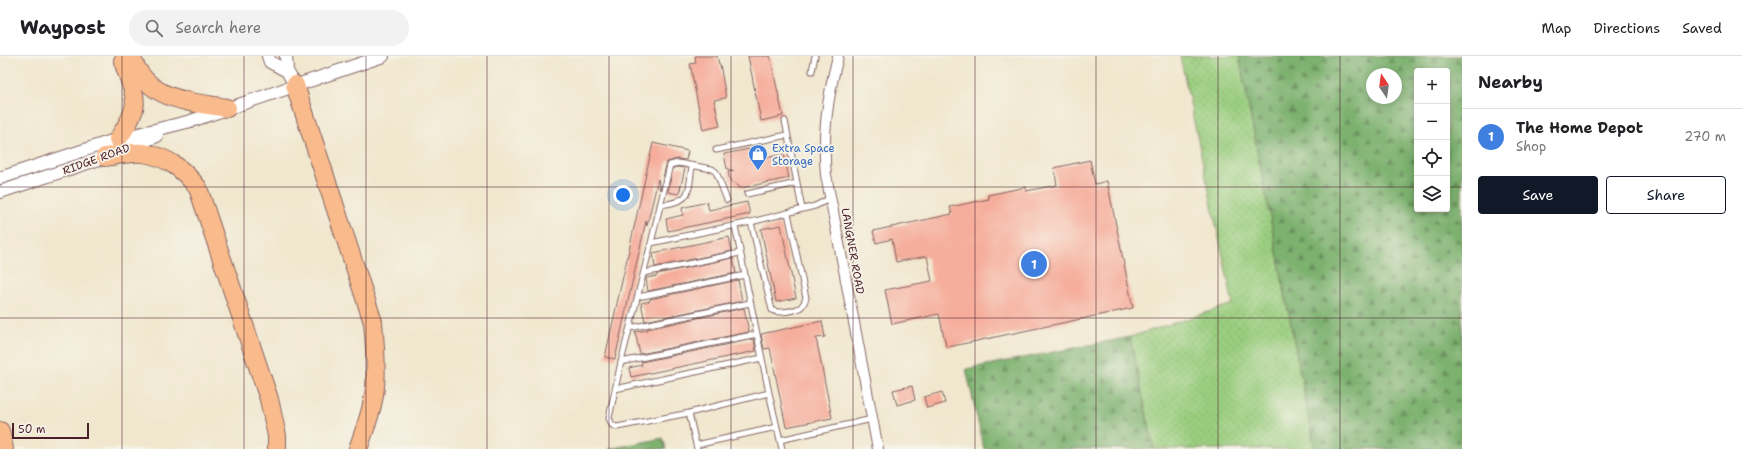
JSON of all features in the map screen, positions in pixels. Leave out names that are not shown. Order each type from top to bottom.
[{"type":"highway","points":[[118,139],[131,121],[135,111],[136,98],[122,56]]},
{"type":"highway","points":[[131,56],[140,74],[149,86],[162,94],[180,100],[227,108]]},
{"type":"highway","points":[[291,78],[373,322],[376,360],[375,388],[367,424],[358,449]]},
{"type":"highway","points":[[105,156],[142,153],[165,159],[184,171],[198,188],[269,399],[277,436],[277,449]]},
{"type":"highway","points":[[0,431],[4,449]]},
{"type":"street","points":[[268,56],[270,62],[291,78]]},
{"type":"street","points":[[286,56],[291,78]]},
{"type":"street","name":"RIDGE ROAD","points":[[0,192],[105,156],[227,108],[291,78],[383,56]]},
{"type":"street","name":"LANGNER ROAD","points":[[838,56],[829,91],[826,117],[825,162],[878,449]]},
{"type":"street","name":"RIDGE ROAD","points":[[0,178],[118,139],[191,121]]},
{"type":"lane","points":[[812,71],[815,56]]},
{"type":"lane","points":[[785,121],[802,209]]},
{"type":"lane","points":[[716,150],[787,135]]},
{"type":"lane","points":[[727,200],[716,172],[712,169],[678,163],[670,165],[621,362],[610,418],[612,425],[618,427],[688,413],[769,393]]},
{"type":"lane","points":[[660,205],[673,203],[684,199],[688,193],[692,166]]},
{"type":"lane","points":[[747,194],[797,183]]},
{"type":"lane","points":[[651,243],[735,226],[788,213],[815,206],[831,198]]},
{"type":"lane","points":[[751,222],[772,310],[778,312],[799,308],[803,306],[806,298],[788,213]]},
{"type":"lane","points":[[735,226],[750,303],[782,449]]},
{"type":"lane","points":[[644,272],[740,253]]},
{"type":"lane","points":[[638,297],[745,275]]},
{"type":"lane","points":[[630,328],[750,303]]},
{"type":"lane","points":[[621,362],[757,334]]},
{"type":"lane","points":[[616,389],[762,358]]},
{"type":"lane","points":[[688,413],[696,447],[777,427]]},
{"type":"lane","points":[[780,440],[872,419]]},
{"type":"green space","points":[[1180,56],[1239,56],[1315,449],[1154,449],[1130,337],[1233,304]]},
{"type":"green space","points":[[1239,56],[1462,56],[1462,449],[1315,449]]},
{"type":"green space","points":[[1130,337],[1154,449],[984,449],[966,369]]},
{"type":"green space","points":[[663,438],[666,449],[609,449]]},
{"type":"building","points":[[695,56],[717,56],[720,64],[726,98],[714,100],[720,126],[703,130],[690,64],[696,63]]},
{"type":"building","points":[[748,56],[770,56],[783,116],[761,121]]},
{"type":"building","points":[[653,143],[688,151],[686,160],[677,159],[667,162],[660,190],[658,179],[647,226],[646,221],[615,359],[605,357]]},
{"type":"building","points":[[749,149],[750,155],[755,154],[756,160],[784,154],[789,178],[741,188],[730,180],[728,172],[734,171],[727,169],[724,154]]},
{"type":"building","points":[[1090,160],[1095,184],[1107,181],[1133,308],[948,347],[946,346],[939,314],[892,324],[885,290],[932,281],[927,256],[896,262],[892,239],[876,243],[873,231],[952,214],[950,207],[989,199],[988,195],[1026,187],[1026,191],[1057,185],[1054,168]]},
{"type":"building","points":[[673,168],[685,168],[679,194],[668,192]]},
{"type":"building","points":[[707,202],[709,210],[747,202],[750,214],[668,231],[666,219],[683,215],[682,208]]},
{"type":"building","points":[[781,225],[796,298],[776,302],[761,229]]},
{"type":"building","points":[[729,237],[732,251],[655,267],[653,253]]},
{"type":"building","points":[[733,258],[736,273],[648,291],[646,278],[657,276],[657,274]]},
{"type":"building","points":[[738,280],[742,301],[645,321],[641,303],[650,301],[650,299]]},
{"type":"building","points":[[744,308],[749,332],[640,354],[635,332]]},
{"type":"building","points":[[822,321],[825,337],[816,338],[832,418],[786,427],[770,348],[764,349],[761,334]]},
{"type":"building","points":[[754,339],[756,351],[631,377],[629,368],[642,365],[641,362]]},
{"type":"building","points":[[912,386],[915,400],[897,405],[893,390]]},
{"type":"building","points":[[942,392],[945,403],[927,408],[924,397]]},
{"type":"place","name":"Extra Space Storage","points":[[758,171]]},
{"type":"place","name":"The Home Depot","points":[[1034,264]]}]
